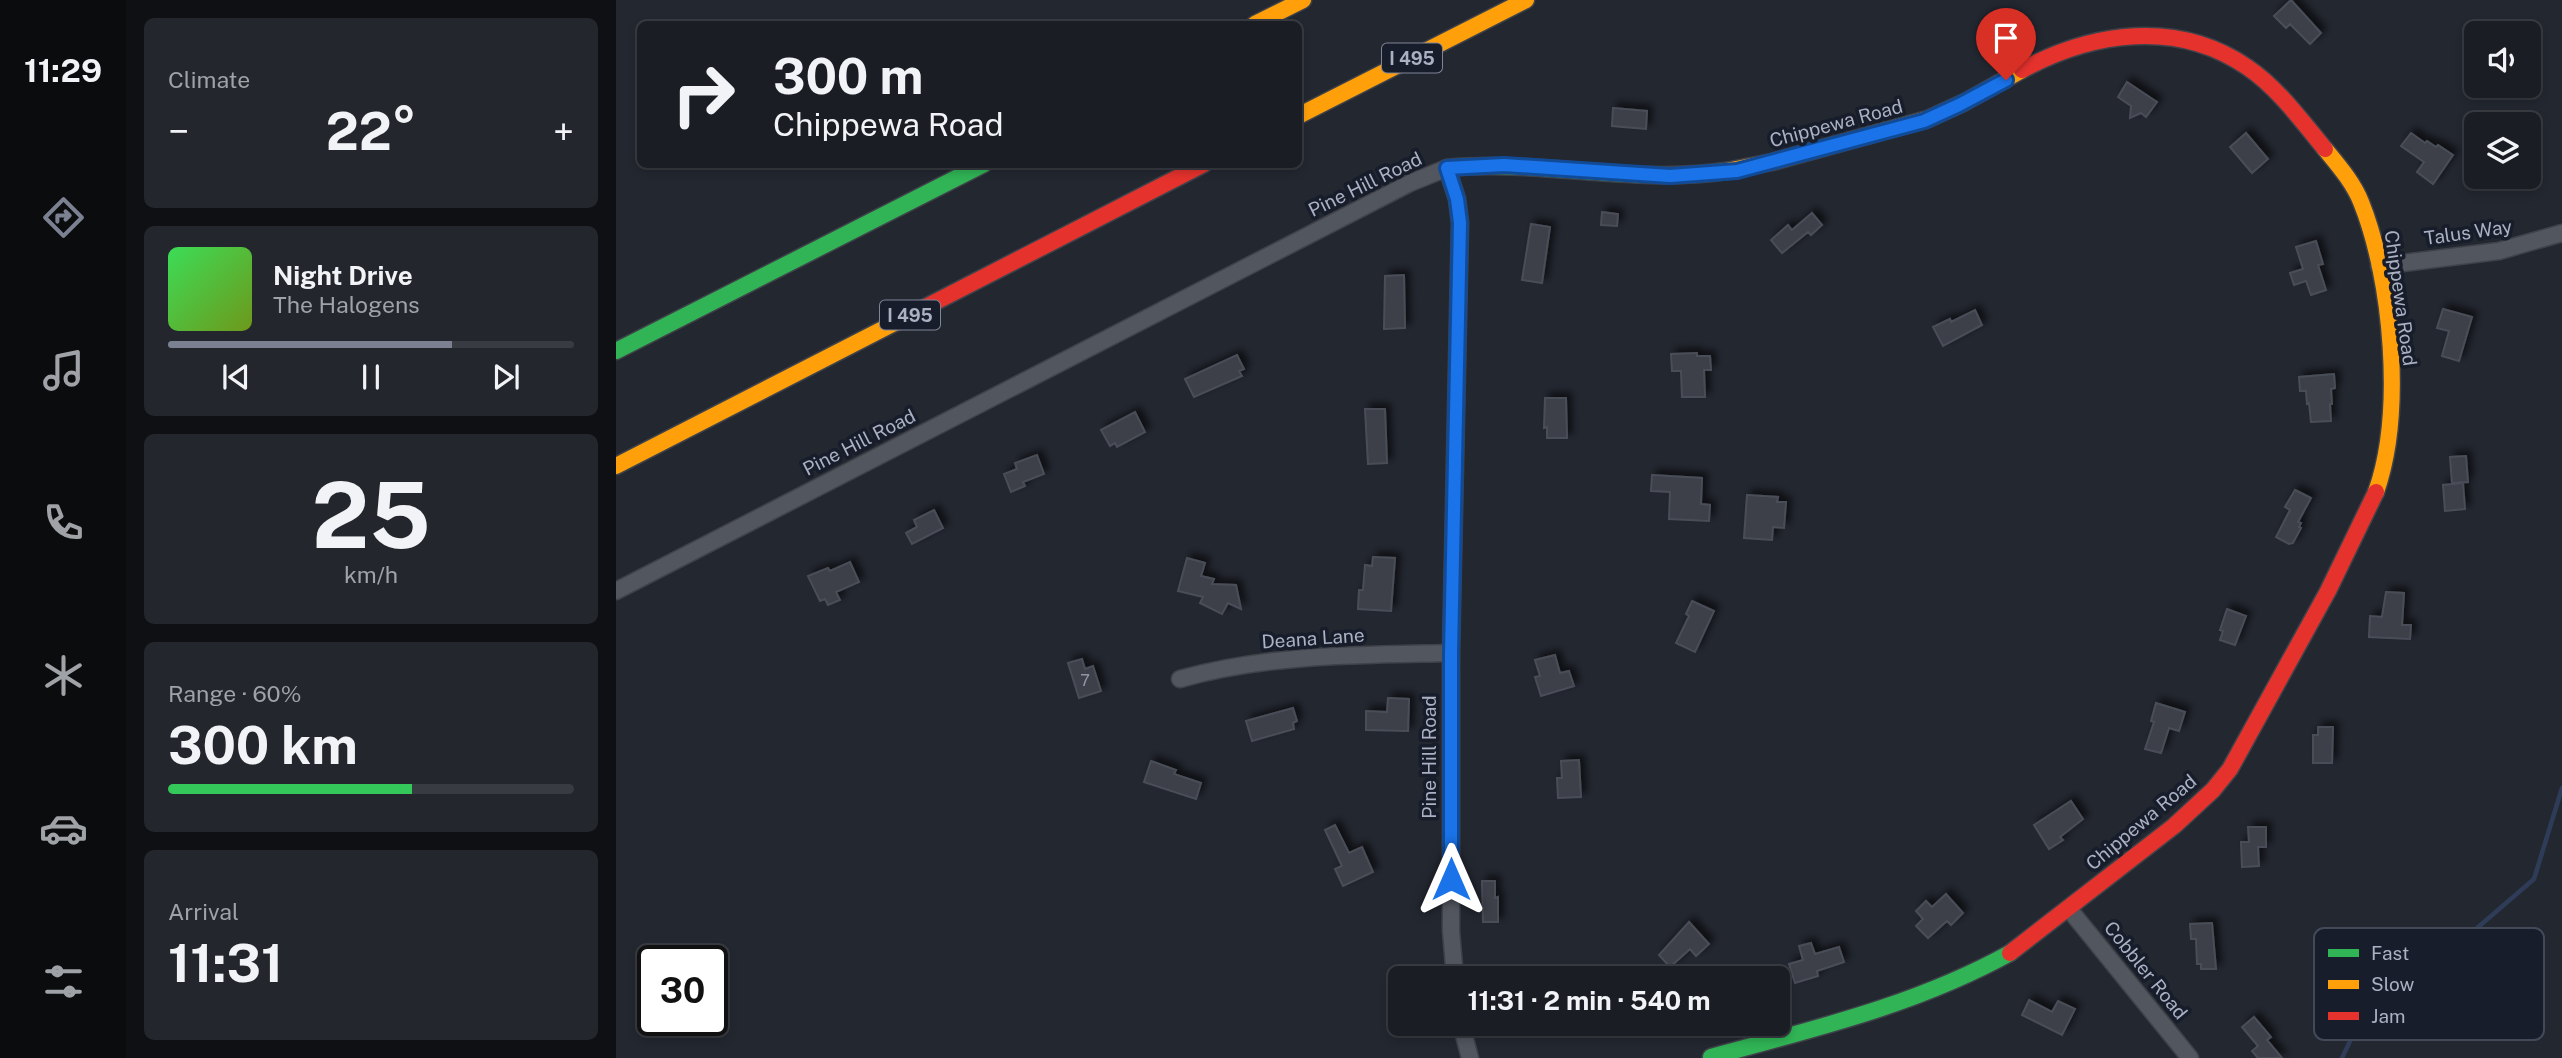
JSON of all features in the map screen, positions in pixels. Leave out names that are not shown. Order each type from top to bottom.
[{"type":"main road","points":[[1261,21],[1303,0]]},
{"type":"main road","name":"I 495","points":[[1302,114],[1526,0]]},
{"type":"main road","name":"Chippewa Road","points":[[1447,168],[1504,165],[1670,176],[1737,171],[1924,121],[2075,46],[2127,37],[2174,38],[2214,49],[2240,61],[2268,81],[2289,103],[2354,188],[2368,221],[2378,266],[2392,395],[2384,467],[2364,517],[2321,606],[2230,769],[2194,808],[2069,909],[2018,949],[1964,980],[1904,1003],[1711,1057]]},
{"type":"main road","points":[[616,351],[976,168]]},
{"type":"main road","name":"I 495","points":[[616,466],[1196,168]]},
{"type":"street","name":"Pine Hill Road","points":[[616,591],[1393,191],[1447,168],[1457,199],[1460,223],[1451,653],[1451,918],[1454,966]]},
{"type":"street","name":"Talus Way","points":[[2378,266],[2499,251],[2562,233]]},
{"type":"street","name":"Deana Lane","points":[[1180,679],[1245,664],[1301,657],[1451,653]]},
{"type":"street","name":"Cobbler Road","points":[[2069,909],[2190,1058]]},
{"type":"street","points":[[1464,1036],[1470,1058]]},
{"type":"building","points":[[2291,0],[2321,33],[2310,44],[2290,24],[2286,28],[2274,16]]},
{"type":"building","points":[[2127,82],[2157,102],[2146,117],[2141,113],[2130,118],[2131,106],[2118,97]]},
{"type":"building","points":[[1613,108],[1647,111],[1646,129],[1612,126]]},
{"type":"building","points":[[2246,133],[2268,159],[2252,173],[2230,147]]},
{"type":"building","points":[[2411,133],[2425,143],[2427,141],[2436,147],[2438,145],[2453,155],[2433,184],[2417,172],[2424,162],[2401,146]]},
{"type":"building","points":[[1602,212],[1618,214],[1617,226],[1601,225]]},
{"type":"building","points":[[1812,213],[1822,225],[1811,235],[1808,232],[1782,253],[1771,240],[1788,225],[1792,230]]},
{"type":"building","points":[[1531,224],[1550,227],[1542,283],[1522,280]]},
{"type":"building","points":[[2316,241],[2323,264],[2318,265],[2326,290],[2311,295],[2306,281],[2294,285],[2290,273],[2303,269],[2296,247]]},
{"type":"building","points":[[1404,275],[1405,328],[1384,329],[1385,276]]},
{"type":"building","points":[[2443,309],[2472,317],[2459,361],[2442,356],[2449,331],[2437,328]]},
{"type":"building","points":[[1975,310],[1982,325],[1943,346],[1933,327],[1950,319],[1951,322]]},
{"type":"building","points":[[1697,353],[1697,356],[1710,356],[1711,370],[1704,370],[1705,397],[1682,397],[1681,371],[1672,371],[1671,354]]},
{"type":"building","points":[[1237,355],[1244,369],[1239,371],[1242,376],[1194,397],[1185,379]]},
{"type":"building","points":[[2334,374],[2331,421],[2311,422],[2306,391],[2300,391],[2299,377]]},
{"type":"building","points":[[1545,398],[1566,398],[1567,438],[1547,438],[1547,427],[1544,428]]},
{"type":"building","points":[[1365,409],[1385,409],[1387,463],[1368,464]]},
{"type":"building","points":[[1135,412],[1145,432],[1117,447],[1115,443],[1110,446],[1101,430]]},
{"type":"building","points":[[1037,455],[1044,474],[1023,482],[1025,486],[1011,492],[1004,474],[1017,469],[1015,463]]},
{"type":"building","points":[[2466,456],[2468,482],[2452,483],[2450,457]]},
{"type":"building","points":[[1652,475],[1702,478],[1701,504],[1710,505],[1709,521],[1669,519],[1670,492],[1651,491]]},
{"type":"building","points":[[2463,483],[2465,509],[2445,511],[2443,485]]},
{"type":"building","points":[[2295,490],[2311,498],[2298,522],[2301,523],[2301,528],[2293,543],[2289,544],[2276,537],[2290,510],[2285,507]]},
{"type":"building","points":[[1747,495],[1778,497],[1777,502],[1786,502],[1784,528],[1773,527],[1772,540],[1744,538]]},
{"type":"building","points":[[934,510],[943,528],[912,544],[906,533],[917,527],[914,520]]},
{"type":"building","points":[[1373,557],[1395,558],[1391,611],[1358,609],[1365,565],[1372,566]]},
{"type":"building","points":[[1187,558],[1205,563],[1201,576],[1214,579],[1212,584],[1236,585],[1241,609],[1228,603],[1222,614],[1200,603],[1203,597],[1178,591]]},
{"type":"building","points":[[850,562],[859,582],[836,592],[840,600],[828,605],[825,599],[820,601],[808,576],[828,568],[830,571]]},
{"type":"building","points":[[2386,592],[2404,593],[2402,625],[2411,625],[2410,639],[2369,637],[2370,616],[2382,617]]},
{"type":"building","points":[[1692,601],[1714,611],[1695,652],[1676,643],[1689,616],[1686,614]]},
{"type":"building","points":[[2227,609],[2246,616],[2235,645],[2220,640],[2223,631],[2220,630]]},
{"type":"building","points":[[1555,655],[1560,673],[1569,671],[1574,686],[1541,696],[1535,677],[1540,676],[1535,660]]},
{"type":"building","points":[[1082,659],[1085,669],[1093,666],[1101,691],[1079,698],[1068,663]]},
{"type":"building","points":[[1388,698],[1409,699],[1408,731],[1366,730],[1366,711],[1387,712]]},
{"type":"building","points":[[2156,703],[2185,712],[2179,731],[2169,728],[2161,753],[2145,749],[2154,722],[2151,721]]},
{"type":"building","points":[[1293,708],[1297,721],[1293,723],[1294,729],[1252,741],[1246,721]]},
{"type":"building","points":[[2318,727],[2333,727],[2332,763],[2313,763],[2313,735],[2318,735]]},
{"type":"building","points":[[1579,760],[1581,797],[1558,798],[1557,778],[1562,778],[1561,761]]},
{"type":"building","points":[[1151,761],[1176,770],[1174,774],[1201,783],[1196,799],[1144,782]]},
{"type":"building","points":[[2071,801],[2083,819],[2060,837],[2063,840],[2049,849],[2034,825]]},
{"type":"building","points":[[1335,825],[1349,853],[1362,847],[1373,872],[1343,886],[1335,869],[1342,866],[1325,830]]},
{"type":"building","points":[[2248,827],[2266,827],[2266,847],[2258,847],[2259,866],[2242,867],[2241,842],[2249,842]]},
{"type":"building","points":[[1482,881],[1495,881],[1498,922],[1483,922]]},
{"type":"building","points":[[1946,894],[1963,913],[1951,925],[1947,921],[1928,938],[1916,926],[1923,919],[1916,911],[1926,901],[1932,907]]},
{"type":"building","points":[[1689,922],[1709,944],[1696,956],[1690,949],[1671,966],[1659,955]]},
{"type":"building","points":[[2212,923],[2216,969],[2201,969],[2201,964],[2197,964],[2196,939],[2191,939],[2190,924]]},
{"type":"building","points":[[1811,943],[1815,954],[1839,947],[1844,962],[1817,971],[1818,976],[1795,983],[1789,964],[1803,960],[1799,946]]},
{"type":"building","points":[[2029,1000],[2052,1012],[2058,1001],[2075,1009],[2062,1035],[2022,1015]]},
{"type":"building","points":[[2254,1017],[2271,1037],[2267,1040],[2282,1058],[2258,1058],[2252,1051],[2258,1046],[2242,1027]]},
{"type":"waterway","points":[[2477,928],[2534,879],[2562,788]]},
{"type":"waterway","points":[[2342,1058],[2351,1040]]},
{"type":"traffic: fast","points":[[1447,168],[1517,167],[1656,175],[1726,171]]},
{"type":"traffic: fast","points":[[616,351],[976,168]]},
{"type":"traffic: fast","points":[[1711,1057],[1826,1026],[1901,1001],[2010,953]]},
{"type":"traffic: slow","points":[[1261,21],[1303,0]]},
{"type":"traffic: slow","points":[[1302,114],[1526,0]]},
{"type":"traffic: slow","points":[[1726,171],[1772,162],[1928,119],[2022,70]]},
{"type":"traffic: slow","points":[[2325,149],[2350,181],[2361,202],[2372,233],[2387,307],[2391,346],[2390,424],[2385,460],[2376,492]]},
{"type":"traffic: slow","points":[[616,466],[912,314]]},
{"type":"traffic: jam","points":[[2022,70],[2049,57],[2105,40],[2134,36],[2192,42],[2220,52],[2258,75],[2289,105],[2325,149]]},
{"type":"traffic: jam","points":[[912,314],[1196,168]]},
{"type":"traffic: jam","points":[[2010,953],[2174,826],[2213,790],[2230,769],[2328,591],[2376,492]]},
{"type":"route","points":[[1451,879],[1451,653],[1460,223],[1457,199],[1447,168],[1504,165],[1645,176],[1693,176],[1737,171],[1924,121],[2006,80]]}]
